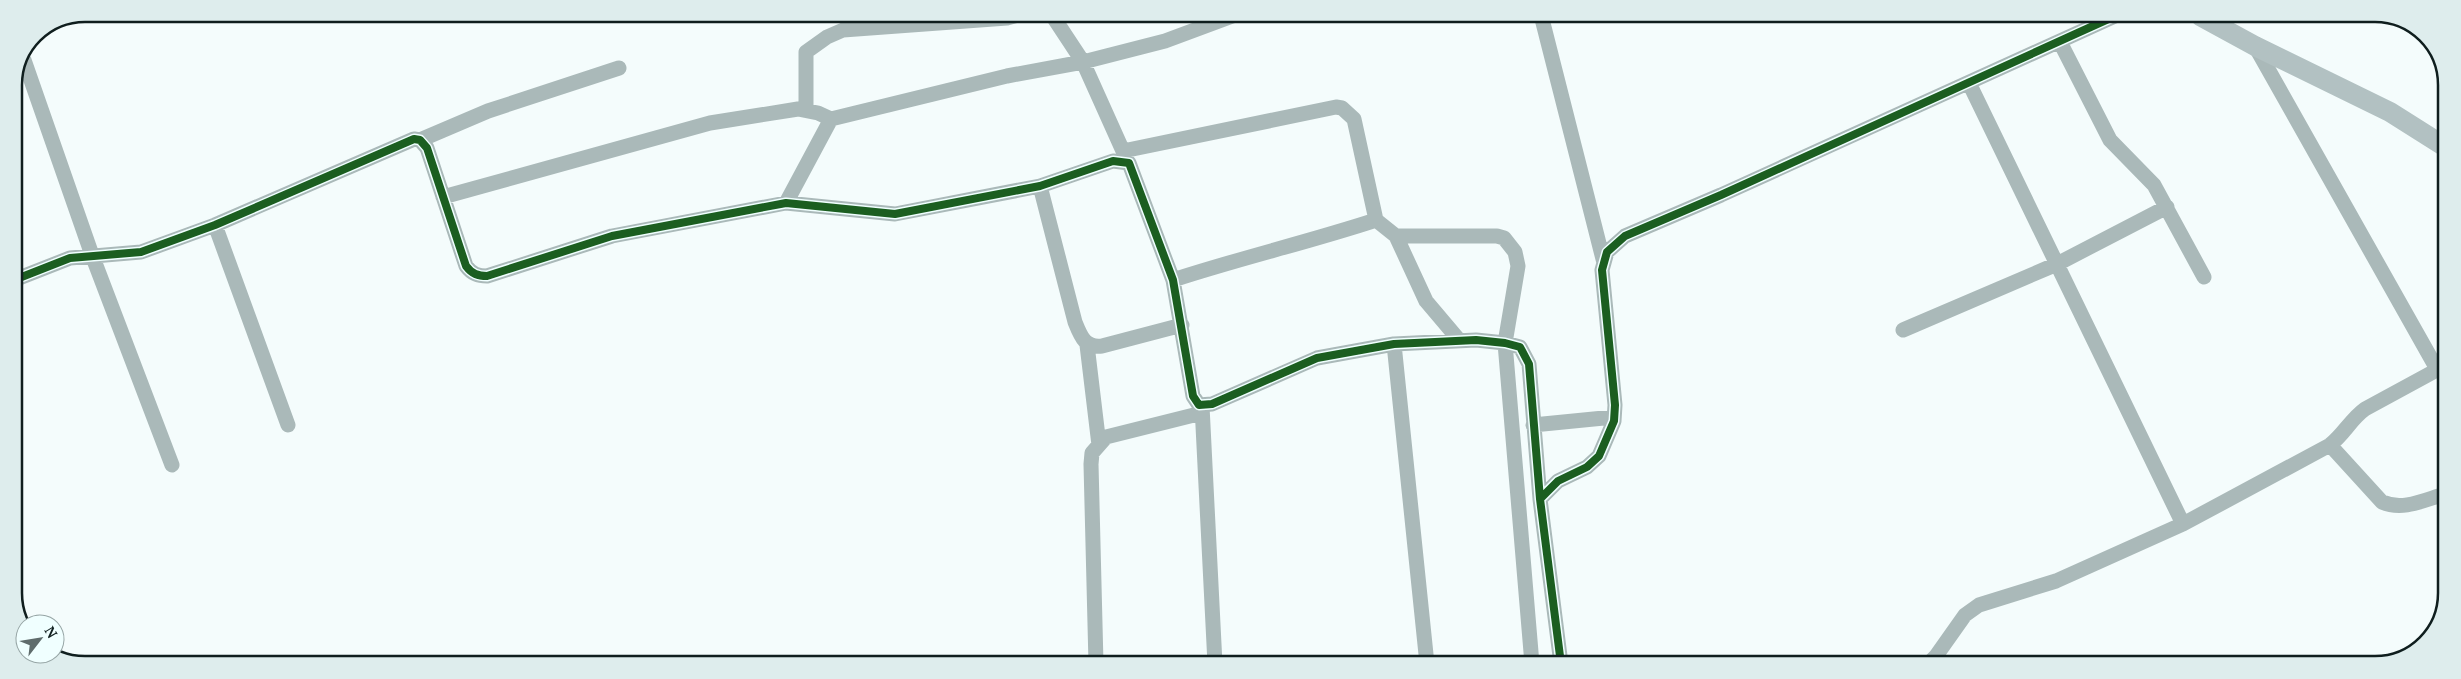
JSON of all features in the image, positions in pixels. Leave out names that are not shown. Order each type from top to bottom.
[{"type":"main road","points":[[2211,22],[2255,46],[2390,112],[2438,142]]},
{"type":"street","points":[[806,110],[806,52],[827,37],[843,30],[953,22]]},
{"type":"street","points":[[1057,22],[1083,62],[1126,157],[1173,280],[1193,396],[1202,410],[1215,656]]},
{"type":"street","points":[[443,197],[710,123],[798,109],[831,119],[1007,76],[1083,62],[1165,41],[1216,22]]},
{"type":"street","points":[[1543,22],[1604,262]]},
{"type":"street","points":[[1540,499],[1558,482],[1587,468],[1600,456],[1607,443],[1615,405],[1602,270],[1607,252],[1625,236],[1722,195],[2102,22]]},
{"type":"street","points":[[2060,42],[2110,140],[2154,184],[2204,277]]},
{"type":"street","points":[[2255,46],[2438,362]]},
{"type":"street","points":[[26,66],[92,255],[172,465]]},
{"type":"street","points":[[22,277],[70,258],[92,255],[117,256],[141,252],[215,225],[409,140],[420,140],[488,110],[619,68]]},
{"type":"street","points":[[1969,83],[2184,524]]},
{"type":"street","points":[[420,140],[427,148],[466,266],[470,272],[487,276],[612,236],[786,203],[896,214],[1040,186],[1126,157],[1336,107],[1342,108],[1354,119],[1376,220],[1396,236],[1426,301],[1459,340]]},
{"type":"street","points":[[786,203],[831,119]]},
{"type":"street","points":[[1040,186],[1074,322],[1080,336],[1087,345],[1098,445]]},
{"type":"street","points":[[1903,330],[2057,264],[2167,207]]},
{"type":"street","points":[[1173,280],[1240,258],[1305,243],[1376,220]]},
{"type":"street","points":[[215,225],[288,425]]},
{"type":"street","points":[[1396,236],[1497,236],[1504,238],[1515,252],[1518,266],[1505,343],[1531,656]]},
{"type":"street","points":[[1087,345],[1092,347],[1102,346],[1182,324]]},
{"type":"street","points":[[1096,656],[1090,464],[1092,453],[1106,437],[1202,410],[1317,358],[1394,344],[1459,340],[1505,343],[1520,347],[1526,355],[1529,364],[1540,499],[1560,656]]},
{"type":"street","points":[[1394,344],[1426,656]]},
{"type":"street","points":[[1936,656],[1965,615],[1980,605],[2056,581],[2184,524],[2330,445],[2344,434],[2354,417],[2365,409],[2438,369]]},
{"type":"street","points":[[1533,425],[1614,417]]},
{"type":"street","points":[[2330,445],[2382,502],[2393,507],[2405,506],[2438,496]]},
{"type":"cycle path","points":[[1560,656],[1540,499],[1558,481],[1587,467],[1599,456],[1614,421],[1615,405],[1602,270],[1607,252],[1625,236],[1721,195],[2102,22]]},
{"type":"cycle path","points":[[22,277],[70,258],[141,252],[215,225],[414,139],[420,140],[427,148],[466,266],[473,273],[484,276],[612,236],[786,203],[895,214],[1040,186],[1113,161],[1129,163],[1173,280],[1193,396],[1199,405],[1212,404],[1317,358],[1394,344],[1476,340],[1505,343],[1520,347],[1529,364],[1540,499]]}]
